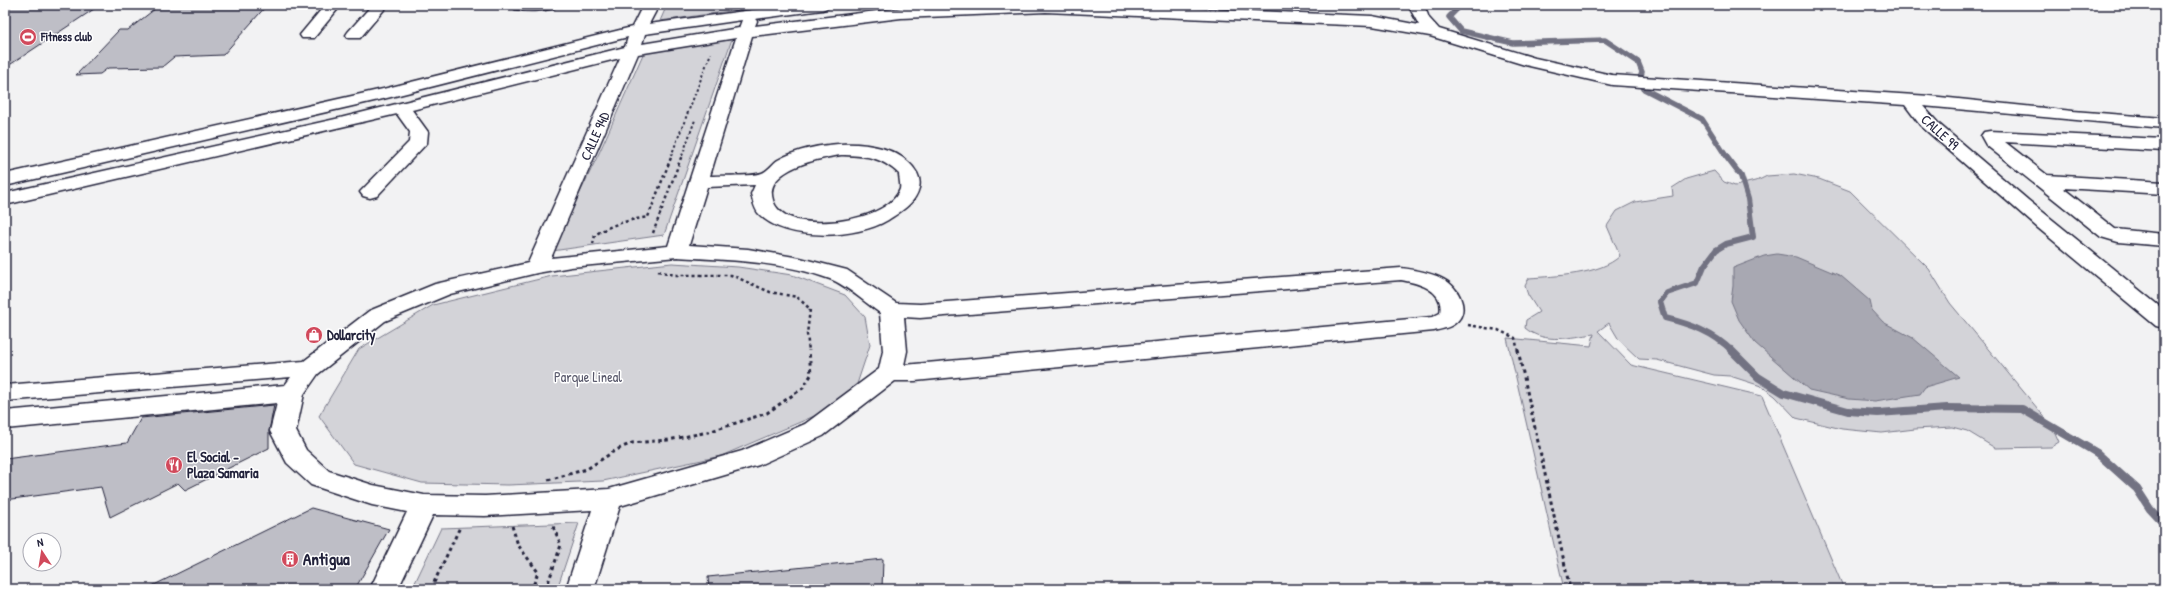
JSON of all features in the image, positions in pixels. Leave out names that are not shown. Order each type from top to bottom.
[{"type":"street","points":[[308,35],[333,5]]},
{"type":"street","points":[[354,35],[380,5]]},
{"type":"street","points":[[520,6],[549,5]]},
{"type":"street","name":"CALLE 94D","points":[[537,267],[632,50],[638,30],[651,5]]},
{"type":"street","points":[[5,180],[383,94],[638,30],[753,10],[822,5]]},
{"type":"street","points":[[1416,5],[1422,19],[1433,32]]},
{"type":"street","points":[[5,199],[401,108],[632,50],[745,32],[901,13],[1046,8],[1372,21],[1433,32],[1531,62],[1612,80],[1916,100]]},
{"type":"street","points":[[677,251],[753,10]]},
{"type":"street","name":"CALLE 99","points":[[2164,123],[1916,100],[1913,105],[1932,127],[2072,248],[2164,322]]},
{"type":"street","points":[[370,192],[418,143],[419,132],[401,108]]},
{"type":"street","points":[[2164,145],[1990,136],[1992,141],[2108,233],[2118,236],[2164,240]]},
{"type":"street","points":[[162,164],[153,162],[152,156],[156,150],[166,144]]},
{"type":"street","points":[[696,189],[764,187],[785,164],[812,154],[841,149],[863,151],[894,159],[908,172],[910,188],[900,204],[877,218],[846,227],[820,228],[785,223],[766,210],[764,187]]},
{"type":"street","points":[[2043,181],[2164,188]]},
{"type":"street","points":[[677,251],[748,254],[793,262],[839,275],[891,310],[920,311],[1401,274],[1417,276],[1434,283],[1446,292],[1452,301],[1452,314],[1447,320],[1434,324],[916,373],[890,373],[814,430],[750,458],[609,499],[520,504],[424,505],[372,495],[320,478],[296,456],[284,431],[292,393],[310,368],[377,316],[443,289],[537,267],[591,259],[677,251]]},
{"type":"street","points":[[890,373],[895,351],[894,324],[891,310]]},
{"type":"street","points":[[5,393],[310,368]]},
{"type":"street","points":[[5,420],[292,393]]},
{"type":"street","points":[[580,589],[609,499]]},
{"type":"street","points":[[384,589],[424,505]]},
{"type":"path","points":[[591,259],[595,235],[609,226],[623,221],[648,217],[713,49]]},
{"type":"path","points":[[653,233],[698,115]]},
{"type":"path","points":[[546,480],[587,469],[616,450],[632,443],[668,440],[708,432],[767,413],[803,388],[811,375],[807,334],[810,308],[804,299],[789,293],[772,293],[738,277],[724,274],[675,277],[659,271],[651,271]]},
{"type":"path","points":[[1447,320],[1498,330],[1515,338],[1570,589]]},
{"type":"path","points":[[520,504],[512,525],[518,545],[538,572],[532,589]]},
{"type":"path","points":[[546,589],[561,545],[552,524]]},
{"type":"path","points":[[432,589],[460,527]]},
{"type":"green space","points":[[667,5],[745,5],[744,9],[660,21]]},
{"type":"green space","points":[[732,39],[664,235],[552,251],[600,151],[644,52]]},
{"type":"green space","points":[[1714,171],[1724,182],[1735,186],[1759,180],[1767,176],[1794,174],[1819,179],[1850,191],[1929,269],[1950,303],[2052,426],[2059,442],[2051,447],[1995,448],[1967,431],[1952,427],[1882,433],[1842,429],[1796,418],[1775,396],[1761,386],[1730,376],[1714,375],[1657,360],[1639,359],[1619,340],[1609,323],[1598,331],[1631,365],[1762,396],[1844,589],[1564,589],[1507,338],[1591,346],[1594,334],[1568,338],[1550,338],[1541,337],[1525,328],[1526,320],[1539,312],[1528,295],[1525,286],[1529,278],[1589,271],[1611,262],[1620,256],[1607,226],[1617,211],[1635,202],[1673,196],[1672,188],[1686,179]]},
{"type":"green space","name":"Parque Lineal","points":[[672,263],[738,267],[792,275],[845,295],[865,317],[870,345],[857,384],[819,414],[721,456],[603,481],[508,485],[422,483],[354,464],[319,416],[359,349],[433,305],[552,276]]},
{"type":"green space","points":[[579,523],[557,589],[412,589],[441,528]]},
{"type":"shaded area","points":[[1777,254],[1796,257],[1841,276],[1870,301],[1872,310],[1883,322],[1913,338],[1959,377],[1925,387],[1920,394],[1875,401],[1849,399],[1809,390],[1755,343],[1739,320],[1731,301],[1733,268],[1764,256]]},
{"type":"building","name":"Fitness club","points":[[5,5],[100,5],[5,68]]},
{"type":"building","points":[[160,5],[267,5],[223,55],[174,57],[162,67],[108,68],[100,74],[76,75],[119,30],[128,30]]},
{"type":"building","name":"El Social - Plaza Samaria","points":[[274,405],[269,431],[269,448],[185,490],[178,483],[110,517],[101,487],[5,500],[5,459],[127,443],[141,418]]},
{"type":"building","name":"Antigua","points":[[311,508],[389,529],[355,589],[146,589]]},
{"type":"building","points":[[883,559],[882,589],[709,589],[708,577]]},
{"type":"waterway","points":[[1461,5],[1449,17],[1461,31],[1513,43],[1605,40],[1638,62],[1642,72],[1640,79],[1644,89],[1702,119],[1726,156]]},
{"type":"waterway","points":[[1725,155],[1741,176],[1748,199],[1753,237],[1726,244],[1716,250],[1704,266],[1697,283],[1667,293],[1660,302],[1665,318],[1701,330],[1725,344],[1758,377],[1784,393],[1848,411],[1878,413],[1947,408],[2022,409],[2097,453],[2137,489],[2150,509],[2164,524]]},
{"type":"place","name":"Fitness club","points":[[28,37]]},
{"type":"place","name":"Dollarcity","points":[[314,335]]},
{"type":"place","name":"El Social - Plaza Samaria","points":[[174,465]]},
{"type":"place","name":"Antigua","points":[[290,559]]}]
